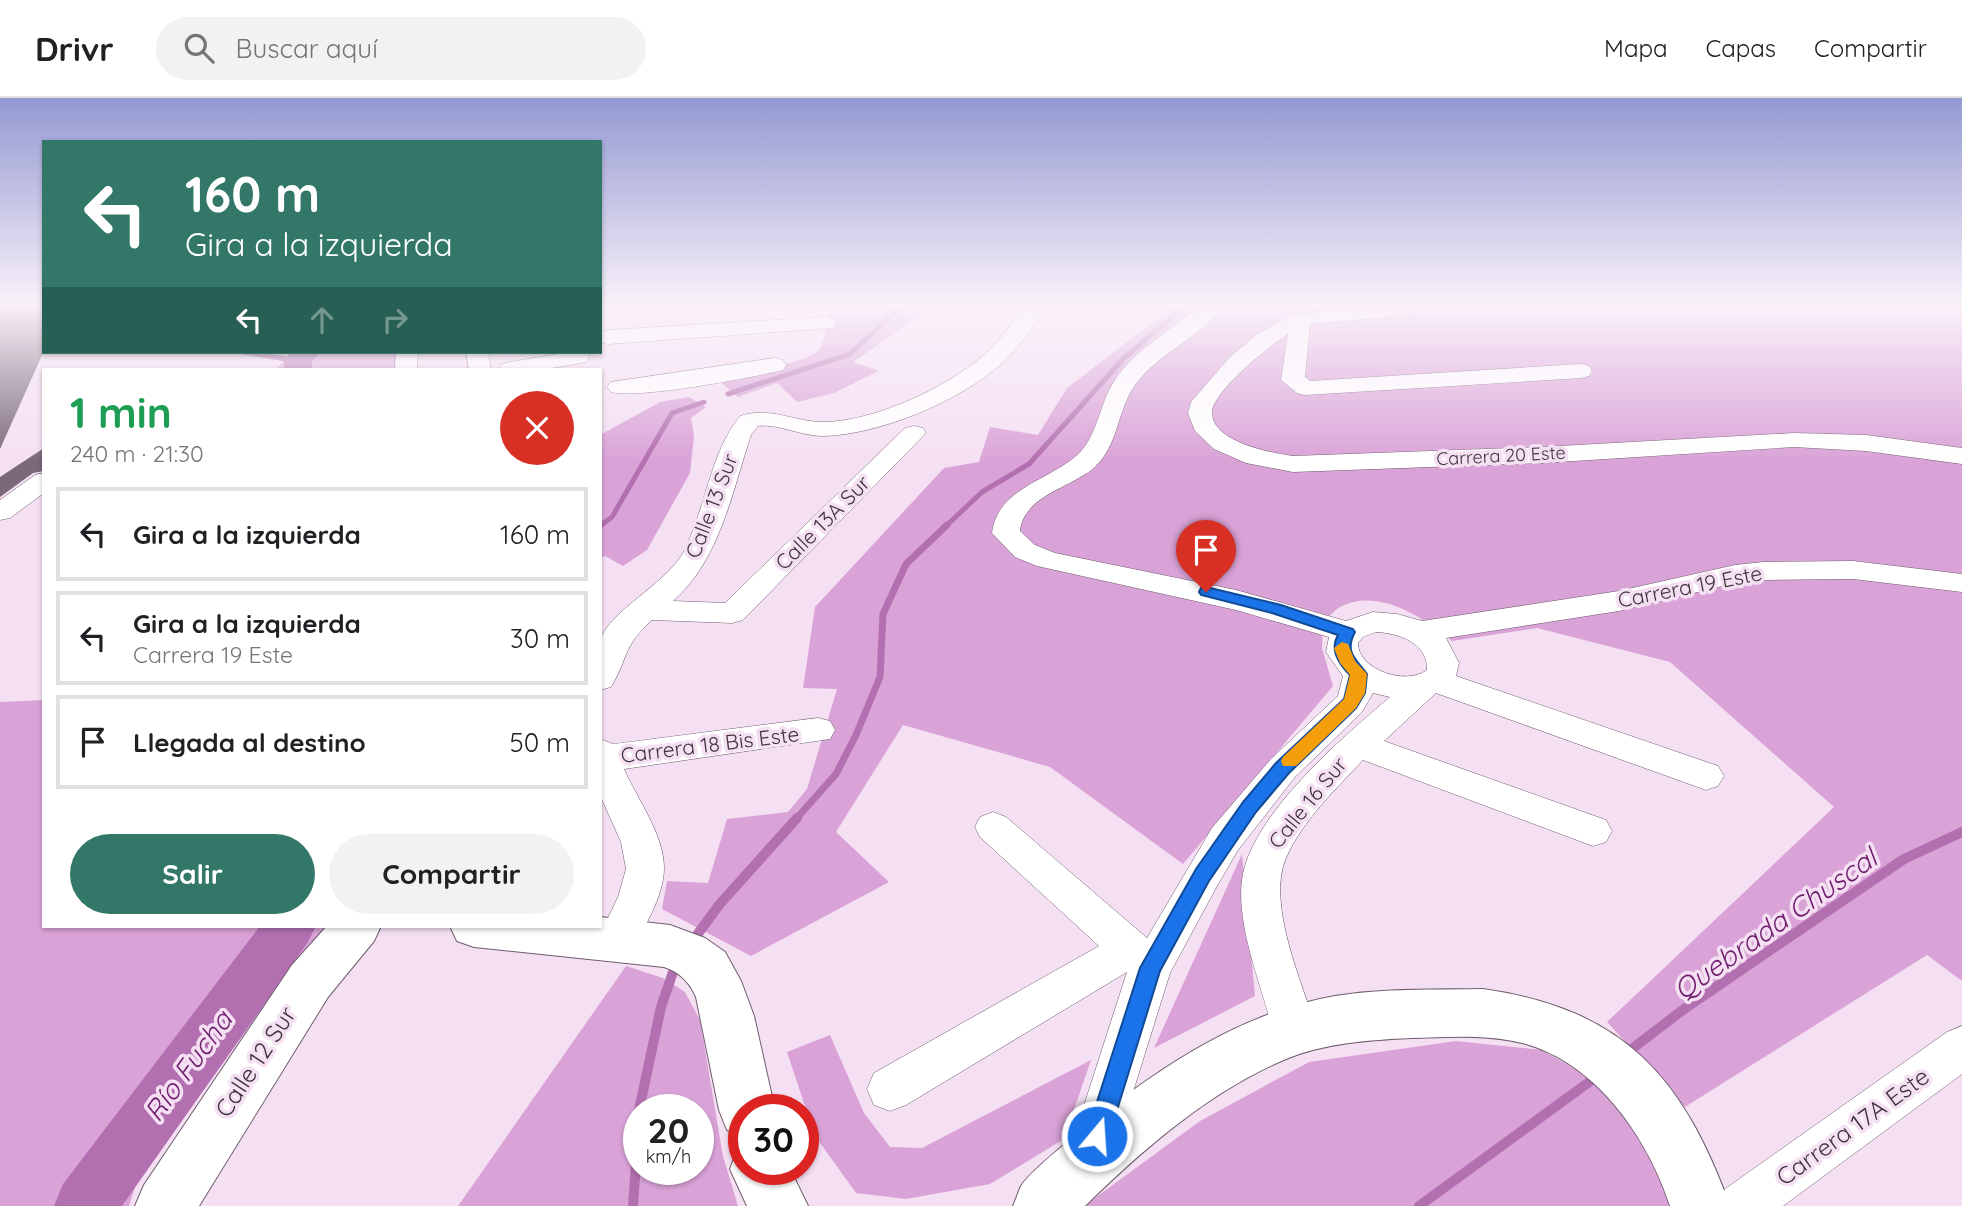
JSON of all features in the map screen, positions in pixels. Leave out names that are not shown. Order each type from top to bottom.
[{"type":"main road","name":"Calle 12 Sur","points":[[165,1206],[310,981],[355,928]]},
{"type":"main road","points":[[493,928],[676,947],[705,966],[718,984],[725,1006],[744,1094]]},
{"type":"main road","points":[[1043,1206],[1120,1133],[1157,1106],[1251,1048],[1295,1031],[1360,1017],[1483,1013],[1504,1014],[1548,1027],[1581,1044],[1612,1065],[1649,1103],[1679,1149],[1692,1178],[1700,1206]]},
{"type":"main road","points":[[767,1185],[778,1206]]},
{"type":"street","points":[[516,368],[575,358]]},
{"type":"street","points":[[609,390],[625,382],[628,373],[619,358]]},
{"type":"street","name":"Calle 13 Sur","points":[[602,673],[609,652],[624,628],[678,581],[697,553],[744,426],[752,420],[764,417],[808,428],[859,425],[965,382],[994,358]]},
{"type":"street","points":[[1152,358],[1132,374],[1114,401],[1105,436],[1095,452],[1078,467],[1018,503],[1007,518],[1006,533],[1025,551],[1047,560],[1206,592],[1276,609],[1347,632]]},
{"type":"street","name":"Carrera 20 Este","points":[[1246,358],[1203,402],[1200,414],[1204,426],[1223,444],[1255,458],[1293,464],[1542,455],[1794,440],[1866,443],[1962,456]]},
{"type":"street","points":[[1296,358],[1293,380],[1305,388],[1581,371]]},
{"type":"street","points":[[609,390],[705,386],[775,365]]},
{"type":"street","name":"Calle 13A Sur","points":[[646,610],[732,613],[914,433]]},
{"type":"street","points":[[0,512],[42,482]]},
{"type":"street","name":"Carrera 19 Este","points":[[1419,632],[1643,597],[1735,574],[1763,571],[1853,570],[1962,583]]},
{"type":"street","points":[[1430,684],[1442,672],[1443,662],[1440,651],[1419,632],[1396,624],[1373,622],[1359,625],[1347,632],[1342,641],[1342,652],[1348,663],[1359,674],[1392,688],[1430,684],[1706,776]]},
{"type":"street","name":"Calle 16 Sur","points":[[1090,1160],[1140,959],[1225,839],[1283,768],[1350,704],[1356,693],[1359,674]]},
{"type":"street","name":"Calle 16 Sur","points":[[1295,1031],[1263,907],[1261,878],[1266,855],[1276,837],[1356,744],[1391,712],[1430,684]]},
{"type":"street","name":"Carrera 18 Bis Este","points":[[602,755],[818,730]]},
{"type":"street","points":[[1356,744],[1593,831]]},
{"type":"street","points":[[602,758],[609,780],[640,842],[645,859],[645,872],[617,941]]},
{"type":"street","points":[[890,1089],[1140,959],[993,827]]},
{"type":"street","name":"Carrera 17A Este","points":[[1742,1206],[1909,1088],[1962,1046]]},
{"type":"shaded area","points":[[287,358],[399,358],[398,368],[277,368]]},
{"type":"shaded area","points":[[859,358],[853,362],[879,371],[834,393],[797,402],[777,383],[738,397],[712,375],[769,367],[800,360]]},
{"type":"shaded area","points":[[1107,358],[1962,358],[1962,981],[1927,955],[1685,1107],[1607,1022],[1834,807],[1670,662],[1537,628],[1452,641],[1428,623],[1400,608],[1370,601],[1340,607],[1323,622],[1322,648],[1333,686],[1183,864],[1050,767],[903,725],[836,832],[889,882],[751,956],[662,909],[667,881],[708,883],[727,819],[788,812],[807,789],[837,689],[803,688],[815,607],[944,468],[979,462],[990,427],[1038,435],[1067,388]]},
{"type":"shaded area","points":[[689,397],[706,407],[691,418],[694,436],[690,473],[647,550],[623,566],[605,556],[602,557],[602,434],[660,402]]},
{"type":"shaded area","points":[[42,700],[42,928],[326,928],[304,951],[136,1184],[129,1206],[0,1206],[0,702]]},
{"type":"shaded area","points":[[1242,854],[1255,996],[1154,1048]]},
{"type":"shaded area","points":[[626,966],[663,978],[685,992],[700,1020],[713,1094],[623,1094],[623,1185],[714,1185],[714,1103],[728,1185],[732,1185],[738,1206],[458,1206]]},
{"type":"shaded area","points":[[830,1035],[864,1113],[890,1147],[922,1148],[1091,1060],[1064,1139],[990,1184],[906,1199],[856,1193],[819,1142],[819,1094],[801,1094],[787,1052]]},
{"type":"shaded area","points":[[1456,1041],[1542,1050],[1577,1070],[1631,1116],[1673,1206],[1084,1206],[1200,1121],[1309,1062]]},
{"type":"building","points":[[0,358],[41,358],[0,449]]},
{"type":"building","points":[[42,449],[42,471],[33,473],[0,497],[0,477]]},
{"type":"waterway","points":[[278,358],[298,361]]},
{"type":"waterway","name":"Río Fucha","points":[[298,368],[301,358]]},
{"type":"waterway","points":[[728,394],[839,358]]},
{"type":"waterway","points":[[945,527],[982,492],[1029,464],[1124,358]]},
{"type":"waterway","points":[[602,524],[612,517],[672,413],[704,402]]},
{"type":"waterway","points":[[796,819],[836,774],[856,735],[880,677],[883,614],[906,564],[947,525]]},
{"type":"waterway","points":[[697,935],[719,905],[797,818]]},
{"type":"waterway","name":"Quebrada Chuscal","points":[[1624,1055],[1684,1009],[1904,859],[1962,832]]},
{"type":"waterway","name":"Río Fucha","points":[[85,1206],[289,928]]},
{"type":"waterway","points":[[642,1094],[661,1007],[673,972]]},
{"type":"waterway","name":"Quebrada Chuscal","points":[[1419,1206],[1596,1077]]},
{"type":"waterway","points":[[633,1206],[634,1185]]},
{"type":"slow traffic","points":[[1290,761],[1350,704],[1356,693],[1359,674],[1348,663],[1342,648]]},
{"type":"route","points":[[1097,1136],[1150,968],[1203,875],[1249,807],[1283,768],[1350,704],[1356,693],[1359,674],[1342,652],[1342,641],[1347,632],[1312,619],[1206,592]]}]
